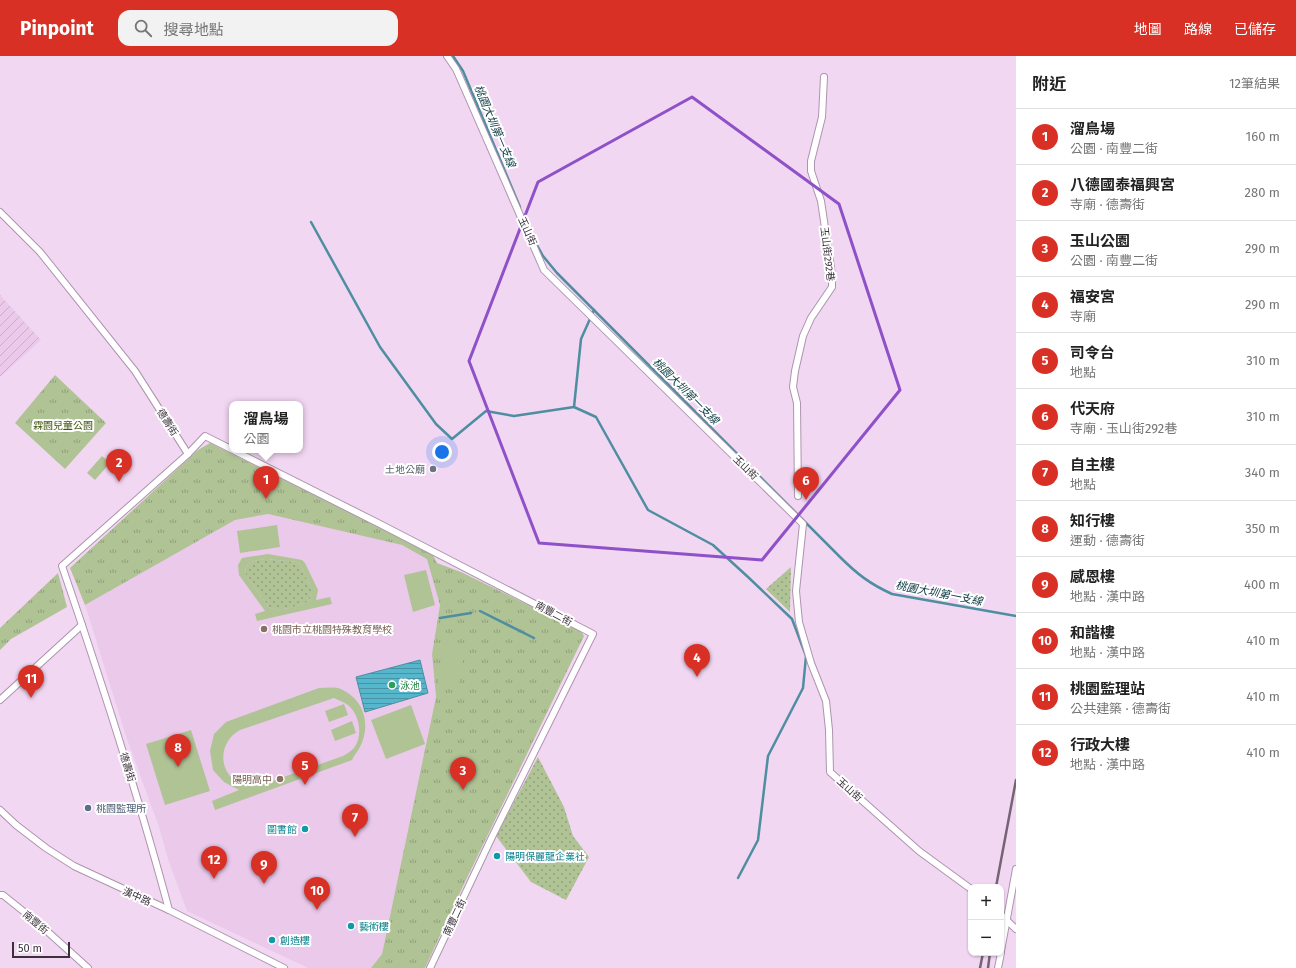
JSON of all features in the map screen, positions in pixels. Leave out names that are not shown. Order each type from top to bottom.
[{"type":"street","name":"玉山街","points":[[447,56],[456,69],[544,270],[803,524],[796,591],[799,622],[811,663],[826,701],[829,730],[830,772],[920,851],[968,887]]},
{"type":"street","name":"玉山街292巷","points":[[798,496],[798,403],[793,387],[795,371],[803,336],[811,318],[832,287],[832,275],[821,201],[811,171],[811,161],[822,117],[824,77]]},
{"type":"street","name":"德壽街","points":[[0,212],[40,252],[135,371],[188,454],[62,566],[124,752],[169,910]]},
{"type":"street","name":"南豐二街","points":[[188,454],[204,436],[229,448]]},
{"type":"street","name":"南豐二街","points":[[238,453],[408,538],[593,634],[523,773],[430,968]]},
{"type":"street","points":[[0,700],[82,625]]},
{"type":"street","name":"漢中路","points":[[0,810],[24,832],[74,866],[169,910],[284,968]]},
{"type":"street","points":[[1004,933],[1016,869]]},
{"type":"street","name":"南豐街","points":[[0,895],[3,895],[38,923],[88,968]]},
{"type":"street","points":[[1006,920],[1016,929]]},
{"type":"street","points":[[998,968],[1000,956]]},
{"type":"highlighted area","points":[[692,97],[839,204],[900,390],[762,560],[539,543],[469,361],[538,182]]},
{"type":"shaded area","points":[[0,295],[41,340],[0,377]]},
{"type":"shaded area","points":[[268,514],[402,545],[422,555],[428,559],[440,605],[432,654],[436,697],[382,954],[371,968],[308,968],[187,911],[168,859],[159,827],[127,739],[85,605],[235,520]]},
{"type":"green space","name":"霖園兒童公園","points":[[55,375],[106,423],[65,469],[15,423]]},
{"type":"green space","points":[[210,443],[427,551],[433,555],[437,563],[461,572],[580,630],[584,636],[425,968],[371,968],[382,954],[436,697],[432,654],[440,605],[427,559],[402,545],[268,514],[235,520],[85,605],[70,568],[198,450]]},
{"type":"green space","points":[[102,456],[110,463],[95,480],[87,473]]},
{"type":"green space","points":[[277,525],[280,547],[240,553],[237,531]]},
{"type":"green space","points":[[268,554],[302,560],[305,563],[318,590],[316,600],[330,597],[332,604],[257,621],[255,614],[265,611],[239,575],[238,565],[242,558]],"holes":[[[267,559],[296,562],[300,564],[312,590],[309,601],[294,607],[283,609],[273,609],[269,607],[246,575],[246,567],[251,562]]]},
{"type":"green space","points":[[267,559],[296,562],[300,564],[312,590],[309,601],[294,607],[283,609],[273,609],[269,607],[246,575],[246,567],[248,564]]},
{"type":"green space","points":[[791,567],[790,612],[766,589]]},
{"type":"green space","points":[[426,570],[435,605],[413,612],[404,575]]},
{"type":"green space","points":[[58,573],[67,607],[11,639],[0,650],[0,628]]},
{"type":"green space","points":[[445,642],[466,645],[458,687],[438,683]]},
{"type":"green space","points":[[319,688],[338,688],[347,692],[359,704],[365,720],[365,729],[364,738],[352,760],[215,810],[212,801],[239,790],[224,782],[213,770],[210,751],[214,734],[226,722]],"holes":[[[334,698],[348,705],[358,720],[359,738],[354,748],[349,752],[343,756],[258,786],[245,785],[236,781],[229,775],[223,760],[224,751],[232,736],[240,730]]]},
{"type":"green space","points":[[344,704],[348,715],[329,722],[325,711]]},
{"type":"green space","points":[[411,705],[425,744],[386,759],[371,720]]},
{"type":"green space","points":[[352,721],[356,733],[335,741],[331,730]]},
{"type":"green space","points":[[191,730],[210,791],[165,805],[146,744]]},
{"type":"green space","points":[[538,757],[564,807],[573,836],[589,857],[566,900],[531,882],[496,836]]},
{"type":"water","name":"泳池","points":[[420,660],[428,693],[365,712],[356,677]]},
{"type":"waterway","name":"桃園大圳第一支線","points":[[453,56],[463,71],[520,207]]},
{"type":"waterway","points":[[311,222],[380,347],[436,424],[452,439],[486,411],[514,416],[574,407],[581,339],[594,310]]},
{"type":"waterway","name":"桃園大圳第一支線","points":[[532,236],[543,256],[557,273],[858,574],[892,594],[1016,616]]},
{"type":"waterway","points":[[574,407],[596,417],[648,510],[713,545],[748,577],[792,619],[806,656],[803,688],[768,756],[758,840],[738,878]]},
{"type":"waterway","points":[[480,611],[534,638]]},
{"type":"waterway","points":[[440,618],[471,613]]},
{"type":"railway","points":[[997,884],[1016,780]]},
{"type":"railway","points":[[980,968],[982,956]]},
{"type":"railway","points":[[988,968],[990,956]]},
{"type":"place","name":"土地公廟","points":[[433,469]]},
{"type":"place","name":"八德國泰福興宮","points":[[119,482]]},
{"type":"place","name":"溜鳥場","points":[[266,499]]},
{"type":"place","name":"代天府","points":[[806,500]]},
{"type":"place","name":"桃園市立桃園特殊教育學校","points":[[264,629]]},
{"type":"place","name":"福安宮","points":[[697,677]]},
{"type":"place","name":"泳池","points":[[392,685]]},
{"type":"place","name":"桃園監理站","points":[[31,698]]},
{"type":"place","name":"知行樓","points":[[178,767]]},
{"type":"place","name":"陽明高中","points":[[280,779]]},
{"type":"place","name":"司令台","points":[[305,785]]},
{"type":"place","name":"玉山公園","points":[[463,790]]},
{"type":"place","name":"桃園監理所","points":[[88,808]]},
{"type":"place","name":"圖書館","points":[[305,829]]},
{"type":"place","name":"自主樓","points":[[355,837]]},
{"type":"place","name":"陽明保麗龍企業社","points":[[497,856]]},
{"type":"place","name":"行政大樓","points":[[214,879]]},
{"type":"place","name":"感恩樓","points":[[264,884]]},
{"type":"place","name":"和諧樓","points":[[317,910]]},
{"type":"place","name":"藝術樓","points":[[351,926]]},
{"type":"place","name":"創造樓","points":[[272,940]]}]
